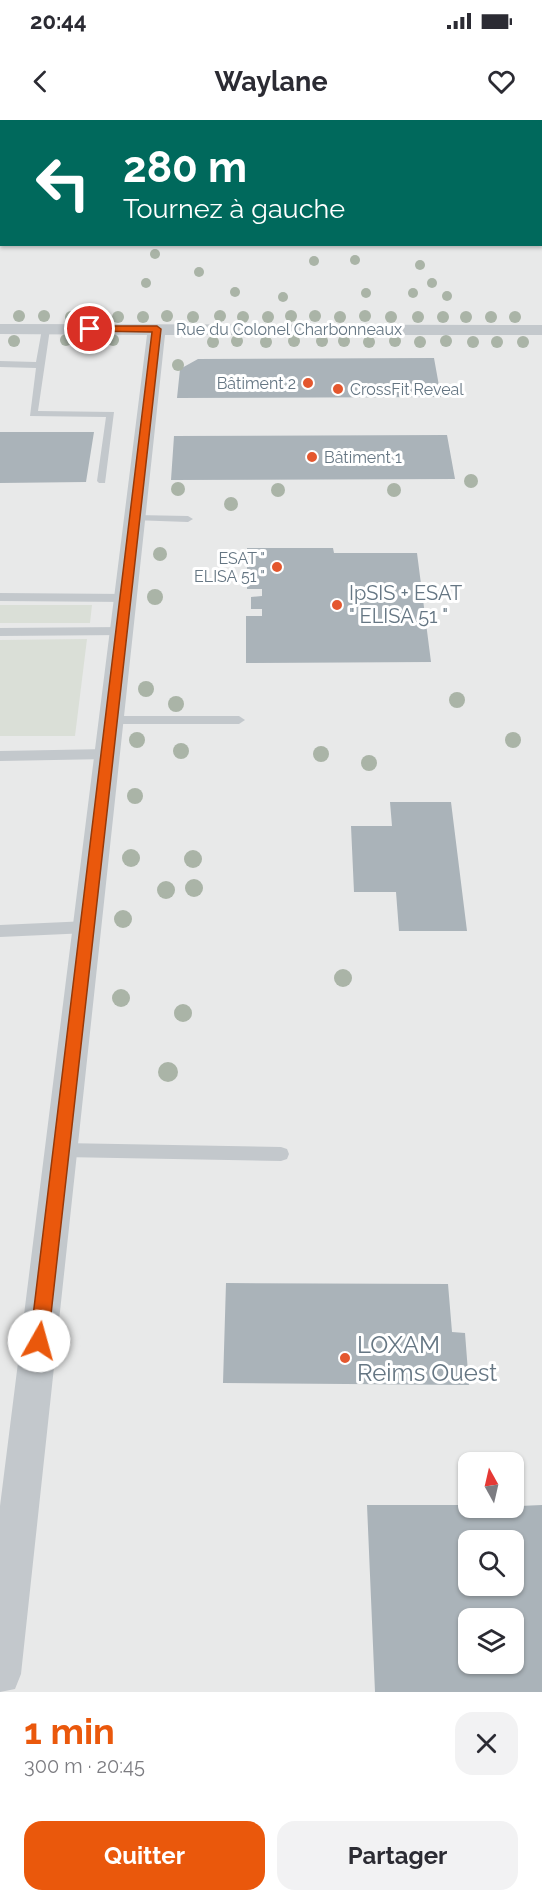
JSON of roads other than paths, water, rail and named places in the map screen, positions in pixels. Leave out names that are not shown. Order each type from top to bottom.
[{"type":"street","name":"Rue du Colonel Charbonneaux","points":[[0,329],[542,330]]},
{"type":"street","points":[[0,1674],[157,329]]},
{"type":"lane","points":[[0,120],[30,120]]},
{"type":"lane","points":[[46,329],[33,414],[111,414],[102,481]]},
{"type":"lane","points":[[0,364],[41,364]]},
{"type":"lane","points":[[136,518],[188,519]]},
{"type":"lane","points":[[0,597],[127,598]]},
{"type":"lane","points":[[0,632],[123,632]]},
{"type":"lane","points":[[112,720],[239,720]]},
{"type":"lane","points":[[0,756],[108,754]]},
{"type":"lane","points":[[0,931],[88,927]]},
{"type":"lane","points":[[62,1150],[281,1154]]},
{"type":"place","name":"Bâtiment 2","points":[[308,383]]},
{"type":"place","name":"CrossFit Reveal","points":[[338,389]]},
{"type":"place","name":"Bâtiment 1","points":[[312,457]]},
{"type":"place","name":"ESAT \" ELISA 51 \"","points":[[277,567]]},
{"type":"place","name":"IpSIS + ESAT \" ELISA 51 \"","points":[[337,605]]},
{"type":"place","name":"LOXAM Reims Ouest","points":[[345,1358]]}]
